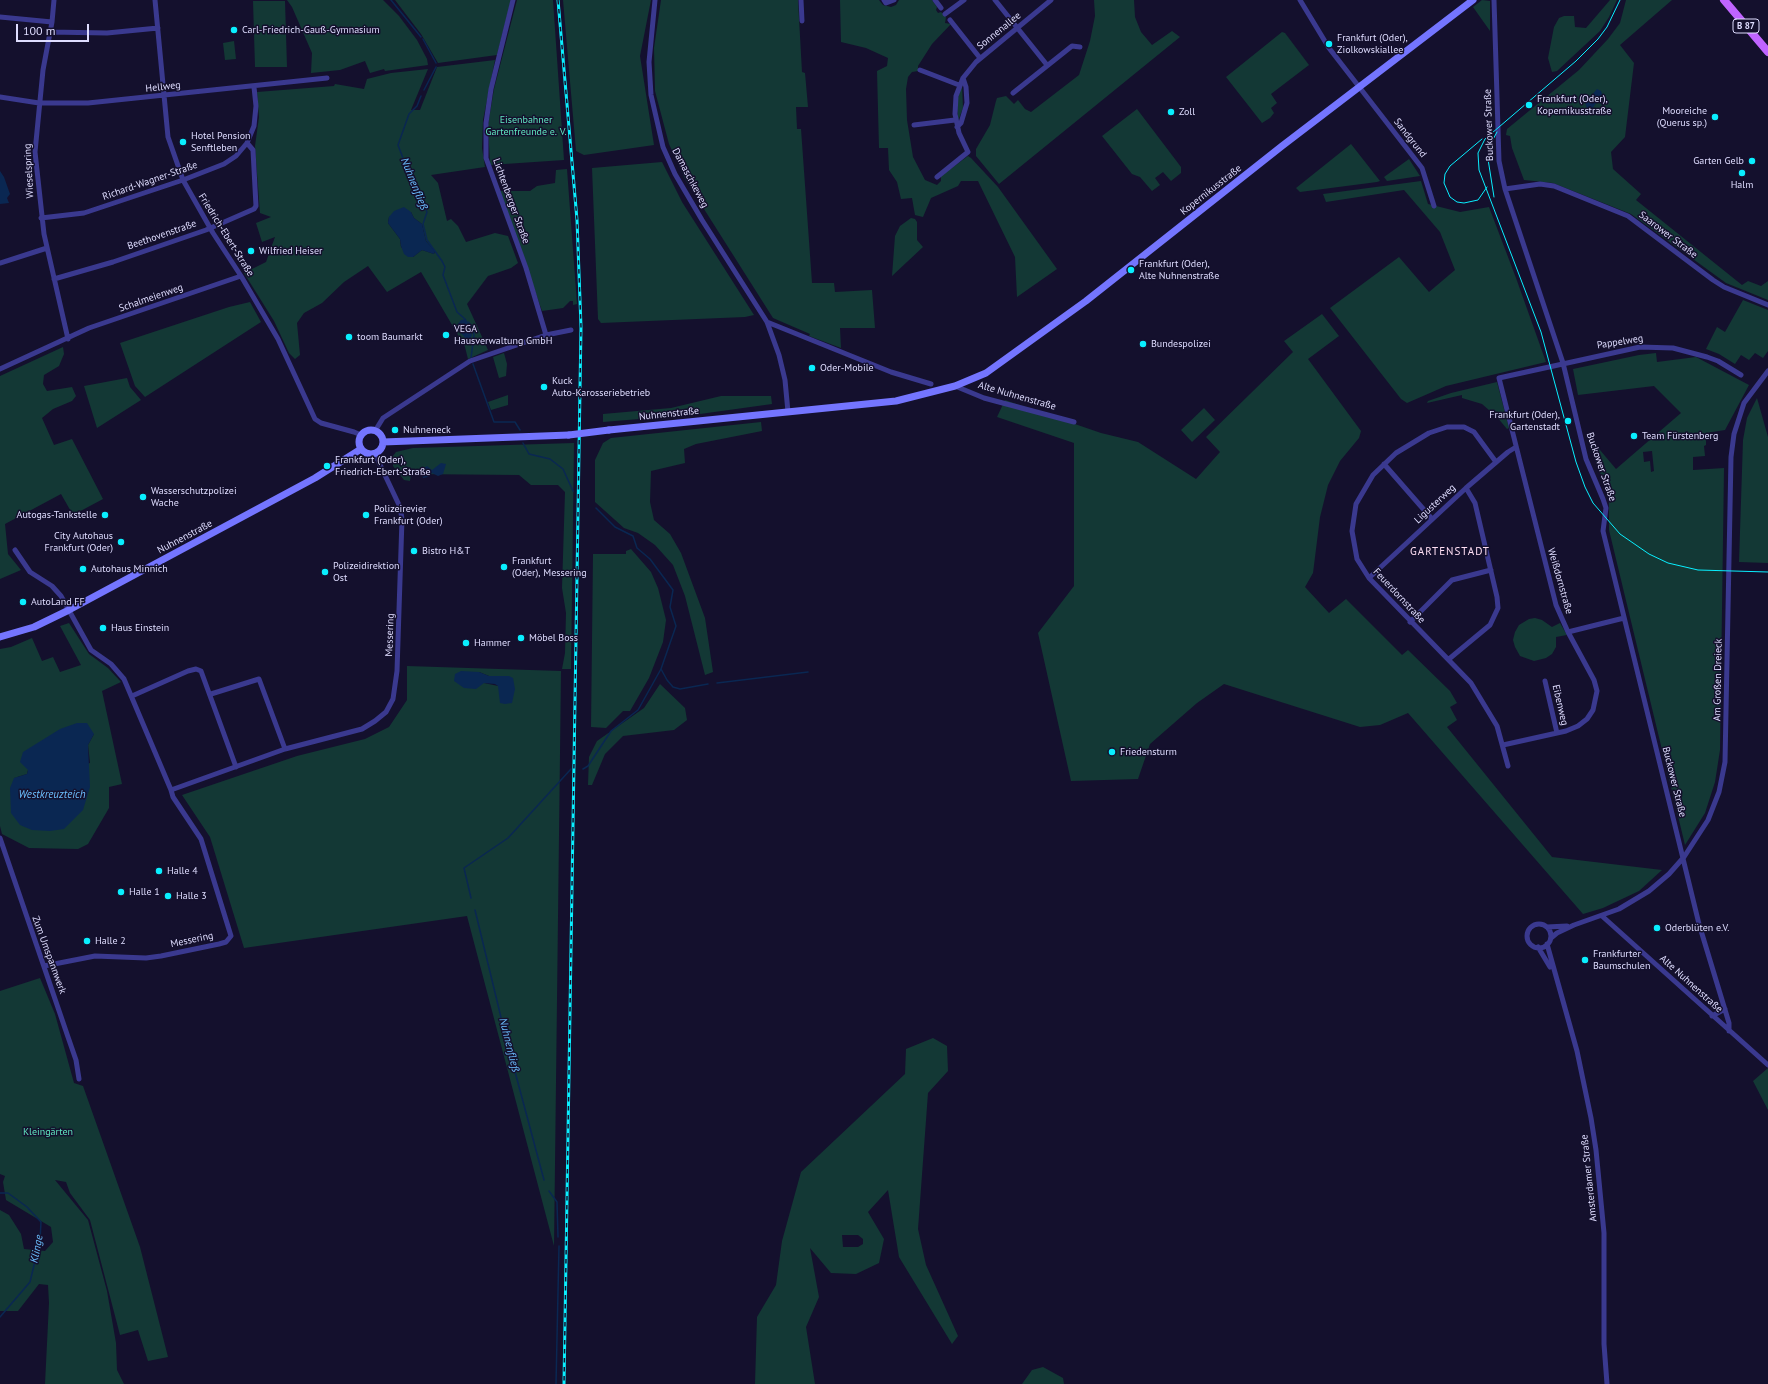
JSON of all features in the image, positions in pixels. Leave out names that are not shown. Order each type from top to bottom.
[{"type":"main road","name":"Kopernikusstraße","points":[[955,386],[986,373],[1086,301],[1473,0]]},
{"type":"main road","name":"B 87","points":[[1724,0],[1768,52]]},
{"type":"main road","name":"Nuhnenstraße","points":[[383,442],[569,435],[896,401],[921,396],[955,386]]},
{"type":"main road","points":[[367,431],[375,431],[380,434],[383,442],[382,448],[375,454],[367,454],[361,449],[359,442],[361,435],[367,431]]},
{"type":"main road","name":"Nuhnenstraße","points":[[0,636],[36,626],[69,610],[328,470],[361,449]]},
{"type":"street","name":"Wieselspring","points":[[54,0],[39,103],[35,152],[41,218],[68,339]]},
{"type":"street","name":"Friedrich-Ebert-Straße","points":[[155,0],[168,137],[183,180],[209,227],[241,276],[278,339],[315,419],[321,423],[361,435]]},
{"type":"street","name":"Lichtenberger Straße","points":[[514,0],[491,89],[486,123],[486,158],[532,288],[546,335]]},
{"type":"street","name":"Damaschkeweg","points":[[655,0],[652,12],[649,62],[651,95],[663,147],[675,174],[698,214],[767,322],[779,355],[785,380],[788,412]]},
{"type":"street","points":[[801,0],[802,22]]},
{"type":"street","points":[[884,0],[886,2],[894,0]]},
{"type":"street","points":[[935,0],[941,8]]},
{"type":"street","points":[[945,14],[964,0]]},
{"type":"street","points":[[995,0],[1046,65]]},
{"type":"street","name":"Sonnenallee","points":[[937,177],[968,152],[955,120],[954,105],[959,85],[963,78],[980,58],[1051,0]]},
{"type":"street","name":"Sandgrund","points":[[1300,0],[1329,48],[1358,88],[1422,168],[1434,206]]},
{"type":"street","name":"Buckower Straße","points":[[1494,0],[1499,161],[1505,189],[1563,363],[1586,459],[1604,503],[1603,531],[1699,924],[1729,1023],[1729,1031]]},
{"type":"street","points":[[0,17],[52,22]]},
{"type":"street","points":[[950,20],[980,58]]},
{"type":"street","points":[[50,32],[107,32],[158,28]]},
{"type":"street","points":[[1013,94],[1046,65],[1072,46],[1080,47]]},
{"type":"street","points":[[920,70],[959,85]]},
{"type":"street","name":"Hellweg","points":[[0,97],[39,103],[91,103],[254,87],[327,78]]},
{"type":"street","points":[[957,127],[961,123],[967,103],[963,78]]},
{"type":"street","name":"Richard-Wagner-Straße","points":[[41,218],[84,213],[183,180],[224,164],[236,156],[247,143],[254,126],[256,106],[254,87]]},
{"type":"street","points":[[914,125],[955,120]]},
{"type":"street","name":"Beethovenstraße","points":[[54,279],[113,262],[254,209],[256,206],[253,150],[247,143]]},
{"type":"street","name":"Saarower Straße","points":[[1505,189],[1540,184],[1554,186],[1628,216],[1712,280],[1724,287],[1768,305]]},
{"type":"street","points":[[0,263],[47,248]]},
{"type":"street","name":"Schalmeienweg","points":[[0,369],[68,339],[88,328],[241,276]]},
{"type":"street","points":[[767,322],[891,372],[930,384]]},
{"type":"street","points":[[375,431],[383,418],[470,361],[546,335],[571,330]]},
{"type":"street","name":"Pappelweg","points":[[1499,378],[1633,347],[1673,348],[1718,361],[1741,375]]},
{"type":"street","name":"Am Großen Dreieck","points":[[1551,938],[1557,933],[1574,925],[1618,909],[1649,890],[1669,874],[1684,858],[1708,820],[1719,792],[1725,762],[1731,457],[1733,438],[1738,418],[1744,403],[1768,371]]},
{"type":"street","name":"Weißdornstraße","points":[[1499,378],[1552,593],[1559,614],[1594,680],[1597,696],[1593,710],[1587,719],[1572,729],[1504,745]]},
{"type":"street","name":"Alte Nuhnenstraße","points":[[955,386],[990,400],[1074,422]]},
{"type":"street","name":"Feuerdornstraße","points":[[1496,462],[1474,432],[1464,427],[1454,426],[1436,430],[1414,441],[1384,464],[1370,480],[1359,498],[1352,524],[1356,554],[1362,569],[1410,622],[1449,659],[1471,683],[1497,726],[1504,745],[1508,766]]},
{"type":"street","name":"Ligusterweg","points":[[1369,578],[1466,488],[1516,447]]},
{"type":"street","name":"Messering","points":[[171,790],[285,750],[362,729],[375,722],[386,712],[393,699],[397,671],[402,520],[400,507],[375,454]]},
{"type":"street","points":[[1384,464],[1432,519]]},
{"type":"street","points":[[1449,659],[1490,625],[1496,614],[1498,602],[1475,503],[1466,488]]},
{"type":"street","name":"Messering","points":[[15,550],[30,572],[52,586],[69,610],[91,650],[111,664],[124,679],[173,797],[201,839],[231,936],[226,942],[161,956],[146,958],[95,956],[44,966]]},
{"type":"street","points":[[1410,622],[1452,580],[1491,570]]},
{"type":"street","points":[[1568,632],[1624,618]]},
{"type":"street","points":[[132,696],[188,671],[196,669],[201,671],[211,694],[236,767]]},
{"type":"street","points":[[211,694],[259,679],[285,750]]},
{"type":"street","name":"Eibenweg","points":[[1545,681],[1557,733]]},
{"type":"street","name":"Zum Umspannwerk","points":[[0,838],[74,1054],[79,1078]]},
{"type":"street","name":"Alte Nuhnenstraße","points":[[1602,916],[1768,1065]]},
{"type":"street","points":[[1537,924],[1547,927],[1551,934],[1551,938],[1547,944],[1538,947],[1530,942],[1528,935],[1529,931],[1537,924]]},
{"type":"street","name":"Am Großen Dreieck","points":[[1547,927],[1555,928],[1574,925]]},
{"type":"street","name":"Amsterdamer Straße","points":[[1547,944],[1554,974],[1577,1051],[1592,1118],[1604,1233],[1604,1344],[1607,1384]]},
{"type":"street","name":"Amsterdamer Straße","points":[[1538,947],[1554,974]]},
{"type":"street","points":[[1712,1016],[1725,1009]]},
{"type":"green space","points":[[287,0],[383,0],[399,16],[417,40],[427,59],[428,65],[385,71],[384,69],[370,73],[365,61],[340,70],[311,73],[312,53],[292,7]]},
{"type":"green space","points":[[395,0],[511,0],[497,55],[438,63],[421,34]]},
{"type":"green space","name":"Eisenbahner Gartenfreunde e. V.","points":[[517,0],[553,0],[564,160],[490,165],[488,125],[494,89]]},
{"type":"green space","points":[[563,0],[651,0],[640,56],[654,145],[584,155],[576,151]]},
{"type":"green space","points":[[661,0],[798,0],[802,72],[805,73],[808,107],[796,107],[797,129],[801,129],[812,283],[834,283],[835,292],[872,290],[875,328],[840,328],[841,348],[809,336],[810,334],[773,318],[685,179],[669,144],[655,91],[654,48]]},
{"type":"green space","points":[[840,0],[879,0],[883,5],[891,7],[896,5],[899,0],[932,0],[937,7],[936,10],[938,13],[941,12],[946,17],[945,23],[951,24],[932,44],[918,66],[918,71],[912,72],[908,77],[906,89],[907,120],[913,157],[925,180],[937,185],[941,181],[941,176],[968,156],[998,187],[1057,269],[1017,297],[1015,257],[978,181],[961,181],[958,186],[931,198],[923,217],[915,215],[912,198],[901,199],[897,182],[889,170],[888,148],[879,148],[877,71],[887,66],[888,58],[866,48],[841,42]]},
{"type":"green space","points":[[1094,0],[1134,0],[1135,17],[1141,32],[1152,45],[1172,31],[1180,37],[999,184],[976,156],[976,149],[990,125],[997,98],[1006,96],[1014,104],[1018,100],[1025,109],[1031,112],[1079,75],[1090,41],[1095,16]]},
{"type":"green space","points":[[1482,0],[1490,1],[1490,31],[1473,7]]},
{"type":"green space","points":[[1610,0],[1617,0],[1600,31],[1557,71],[1552,72],[1548,58],[1554,27],[1559,18],[1564,16],[1574,16],[1575,27],[1586,28]]},
{"type":"green space","points":[[1626,0],[1672,0],[1620,45],[1634,63],[1625,137],[1611,152],[1613,169],[1641,194],[1636,200],[1742,285],[1748,281],[1761,286],[1768,281],[1768,300],[1726,283],[1631,214],[1553,183],[1524,180],[1512,148],[1510,136],[1506,135],[1507,129],[1579,70],[1608,39],[1620,23]]},
{"type":"green space","points":[[253,1],[285,1],[287,67],[255,67]]},
{"type":"green space","points":[[1282,32],[1285,33],[1309,65],[1271,94],[1277,103],[1271,108],[1274,113],[1270,118],[1262,123],[1226,77]]},
{"type":"green space","points":[[234,41],[236,59],[225,60],[223,43]]},
{"type":"green space","points":[[495,60],[483,120],[482,148],[485,167],[431,175],[438,183],[447,221],[451,219],[458,226],[466,242],[495,233],[508,236],[518,263],[511,268],[488,276],[467,304],[488,350],[468,359],[465,347],[421,272],[387,292],[368,266],[344,282],[322,303],[304,313],[297,323],[300,355],[295,359],[289,353],[274,321],[244,273],[266,262],[275,237],[262,242],[256,223],[271,217],[260,213],[255,146],[259,117],[257,92],[334,86],[335,84],[364,89],[367,79],[391,73],[428,69],[411,110],[420,110],[437,67]],"holes":[[[411,212],[414,218],[422,224],[426,241],[435,251],[434,254],[422,250],[413,257],[401,247],[400,239],[388,223],[389,217]]]},
{"type":"green space","points":[[962,84],[963,108],[958,121],[957,101]]},
{"type":"green space","points":[[1137,109],[1181,167],[1181,173],[1171,181],[1163,172],[1155,178],[1160,185],[1152,191],[1140,177],[1132,174],[1102,136]]},
{"type":"green space","points":[[1351,144],[1380,181],[1300,192],[1296,188]]},
{"type":"green space","points":[[1409,159],[1420,176],[1387,181],[1384,177]]},
{"type":"green space","points":[[662,162],[682,202],[754,315],[745,317],[601,323],[598,319],[592,168]]},
{"type":"green space","points":[[567,169],[577,304],[573,305],[573,301],[570,301],[563,308],[542,311],[500,191],[530,191],[537,186],[555,183],[556,170]]},
{"type":"green space","points":[[1421,181],[1428,204],[1460,212],[1489,207],[1546,362],[1446,386],[1407,403],[1401,399],[1330,308],[1399,257],[1429,292],[1455,270],[1440,232],[1404,190],[1326,202],[1323,194]]},
{"type":"green space","points":[[911,218],[915,219],[917,222],[917,240],[923,247],[892,276],[895,236],[900,226]]},
{"type":"green space","points":[[1743,300],[1768,310],[1768,351],[1763,358],[1755,353],[1749,360],[1741,355],[1735,364],[1719,354],[1706,349],[1717,327],[1725,332]]},
{"type":"green space","points":[[250,302],[261,322],[145,397],[135,386],[120,343],[229,307]]},
{"type":"green space","points":[[1322,314],[1339,336],[1308,359],[1361,431],[1359,438],[1340,461],[1328,485],[1320,517],[1313,573],[1305,587],[1329,613],[1346,599],[1402,655],[1408,650],[1450,691],[1457,703],[1450,707],[1457,720],[1447,727],[1552,857],[1662,870],[1639,891],[1603,908],[1583,914],[1408,713],[1380,725],[1360,727],[1224,684],[1197,703],[1150,744],[1138,779],[1071,781],[1038,633],[1074,586],[1074,443],[997,417],[1005,400],[1101,433],[1138,442],[1196,479],[1220,452],[1206,437],[1293,352],[1284,341]]},
{"type":"green space","points":[[63,347],[64,354],[59,366],[44,375],[43,384],[47,391],[72,387],[76,396],[72,401],[53,409],[42,418],[54,445],[72,439],[103,499],[73,515],[61,494],[5,524],[8,554],[21,570],[0,579],[0,376]]},
{"type":"green space","points":[[504,353],[507,364],[506,376],[499,378],[493,357]]},
{"type":"green space","points":[[1656,353],[1657,362],[1696,357],[1749,385],[1725,430],[1706,433],[1706,445],[1704,446],[1705,456],[1693,457],[1693,470],[1724,468],[1720,750],[1715,782],[1705,813],[1685,845],[1609,530],[1609,495],[1590,448],[1589,437],[1616,469],[1681,413],[1654,386],[1578,395],[1573,369],[1639,355]],"holes":[[[1652,451],[1654,471],[1651,472],[1650,461],[1644,462],[1643,452]]]},
{"type":"green space","points":[[127,378],[130,387],[141,400],[97,428],[84,386]]},
{"type":"green space","points":[[1497,382],[1509,428],[1507,429],[1497,417],[1482,404],[1462,398],[1462,395],[1427,403],[1428,401],[1451,393]]},
{"type":"green space","points":[[508,395],[508,405],[491,410],[488,402]]},
{"type":"green space","points":[[721,396],[771,396],[772,404],[700,414],[603,422],[603,414],[671,408]]},
{"type":"green space","points":[[1757,398],[1768,437],[1768,563],[1739,562],[1743,440],[1747,418]]},
{"type":"green space","points":[[1204,408],[1215,420],[1192,442],[1181,430]]},
{"type":"green space","points":[[761,422],[762,431],[696,444],[684,449],[685,463],[651,471],[650,502],[654,520],[670,534],[681,553],[705,618],[713,672],[705,675],[685,596],[673,565],[655,545],[638,533],[624,528],[595,502],[595,460],[603,443],[611,438]]},
{"type":"green space","points":[[574,443],[571,669],[562,669],[565,653],[566,613],[562,588],[565,492],[558,485],[531,485],[519,475],[411,474],[410,481],[404,480],[393,466],[393,456],[396,452],[413,448]]},
{"type":"green space","points":[[631,549],[651,572],[658,588],[666,620],[663,642],[649,678],[630,711],[623,711],[606,728],[591,727],[593,554],[626,554],[626,551]]},
{"type":"green space","points":[[1535,618],[1542,620],[1552,627],[1560,623],[1567,635],[1556,637],[1556,647],[1552,654],[1546,658],[1534,661],[1520,656],[1513,640],[1519,625],[1529,619]]},
{"type":"green space","points":[[69,623],[89,654],[108,668],[121,682],[102,691],[122,784],[109,787],[109,808],[88,844],[78,849],[29,848],[2,834],[0,826],[0,649],[11,647],[32,638],[42,661],[53,657],[60,672],[81,665],[60,626]],"holes":[[[94,734],[88,745],[90,763],[14,778],[27,774],[28,770]]]},
{"type":"green space","points":[[407,666],[561,671],[554,1246],[467,916],[244,948],[210,837],[182,795],[297,756],[365,739],[389,727],[407,700]],"holes":[[[479,672],[489,676],[509,676],[498,686],[484,683]]]},
{"type":"green space","points":[[660,684],[685,708],[687,720],[674,730],[623,736],[605,754],[592,785],[588,785],[589,757],[597,741],[644,708]]},
{"type":"green space","name":"Kleingärten","points":[[40,978],[55,1014],[74,1083],[83,1086],[140,1247],[168,1357],[148,1361],[138,1330],[120,1335],[90,1220],[70,1193],[66,1182],[55,1180],[88,1220],[107,1291],[116,1343],[117,1370],[124,1384],[45,1384],[49,1303],[48,1285],[39,1284],[18,1311],[0,1311],[0,1210],[9,1215],[21,1234],[24,1249],[45,1251],[53,1242],[51,1227],[6,1200],[3,1182],[5,1176],[0,1174],[0,991]]},
{"type":"green space","points":[[933,1038],[947,1046],[948,1071],[928,1093],[918,1229],[926,1265],[958,1336],[952,1344],[899,1257],[888,1190],[868,1212],[884,1239],[879,1263],[856,1274],[831,1273],[810,1248],[819,1297],[806,1327],[815,1384],[755,1384],[757,1317],[776,1285],[782,1241],[801,1172],[905,1074],[906,1049]],"holes":[[[842,1235],[858,1235],[863,1239],[863,1244],[858,1247],[843,1247]]]},
{"type":"green space","points":[[1768,1068],[1768,1110],[1753,1081]]},
{"type":"green space","points":[[1043,1367],[1063,1378],[1064,1384],[1022,1384],[1032,1370]]},
{"type":"water","points":[[1597,89],[1601,91],[1602,94],[1592,109],[1587,108],[1585,103]]},
{"type":"water","points":[[0,171],[4,177],[10,194],[7,198],[9,203],[0,204]]},
{"type":"water","points":[[404,207],[422,224],[426,241],[435,251],[434,254],[422,250],[413,257],[408,257],[404,254],[400,239],[388,223],[389,217],[394,211]]},
{"type":"water","points":[[466,319],[472,335],[469,342],[458,330],[457,325],[461,320]]},
{"type":"water","points":[[441,463],[446,464],[443,474],[438,476],[432,473],[428,477],[423,478],[421,472],[422,469],[427,466],[432,470]]},
{"type":"water","points":[[461,671],[479,672],[489,676],[509,676],[513,678],[515,689],[512,703],[500,703],[498,686],[495,684],[484,683],[476,689],[464,688],[454,681],[455,674]]},
{"type":"water","name":"Westkreuzteich","points":[[77,723],[87,723],[94,734],[88,745],[90,787],[83,810],[64,829],[50,831],[32,830],[20,825],[11,813],[10,788],[14,778],[27,774],[28,770],[20,762],[23,752],[60,729]]},
{"type":"waterway","name":"Nuhnenfließ","points":[[391,0],[421,37]]},
{"type":"waterway","name":"Nuhnenfließ","points":[[423,39],[436,63]]},
{"type":"waterway","name":"Nuhnenfließ","points":[[424,90],[436,67]]},
{"type":"waterway","name":"Nuhnenfließ","points":[[421,96],[417,106],[409,114],[398,145],[409,174],[427,212],[423,224],[427,240],[445,267],[443,275],[457,312],[465,319]]},
{"type":"waterway","name":"Nuhnenfließ","points":[[468,322],[472,326],[474,335],[471,358]]},
{"type":"waterway","name":"Nuhnenfließ","points":[[473,364],[494,422],[515,422],[520,430]]},
{"type":"waterway","name":"Nuhnenfließ","points":[[523,443],[529,454],[550,459],[563,469],[573,491]]},
{"type":"waterway","name":"Nuhnenfließ","points":[[583,769],[588,766],[611,731],[638,710],[661,669],[676,626],[670,607],[673,590],[650,559],[637,548],[633,536],[615,527],[596,508]]},
{"type":"waterway","points":[[661,669],[673,687],[680,689],[708,684]]},
{"type":"waterway","points":[[717,683],[808,672]]},
{"type":"waterway","name":"Nuhnenfließ","points":[[471,898],[464,868],[508,838],[571,769]]},
{"type":"waterway","name":"Nuhnenfließ","points":[[475,910],[506,1038],[544,1180]]},
{"type":"waterway","name":"Nuhnenfließ","points":[[549,1191],[557,1202],[558,1237]]},
{"type":"waterway","name":"Klinge","points":[[0,1193],[8,1193],[27,1207],[41,1222],[40,1240],[30,1282],[0,1317]]},
{"type":"waterway","name":"Nuhnenfließ","points":[[556,1384],[559,1246]]},
{"type":"tram line","points":[[1620,0],[1607,27],[1598,39],[1576,61],[1485,139],[1478,153],[1479,170],[1541,332],[1576,462],[1585,487],[1593,503],[1620,534],[1649,554],[1668,563],[1698,570],[1768,572]]},
{"type":"tram line","points":[[1494,197],[1488,159],[1490,145],[1497,132]]},
{"type":"tram line","points":[[1482,139],[1450,166],[1445,174],[1444,183],[1450,197],[1457,202],[1464,203],[1478,200],[1487,187]]},
{"type":"railway","points":[[558,0],[577,220],[581,327],[564,1384]]},
{"type":"place","name":"Carl-Friedrich-Gauß-Gymnasium","points":[[234,30]]},
{"type":"place","name":"Frankfurt (Oder), Ziolkowskiallee","points":[[1329,44]]},
{"type":"place","name":"Frankfurt (Oder), Kopernikusstraße","points":[[1529,105]]},
{"type":"place","name":"Zoll","points":[[1171,112]]},
{"type":"place","name":"Mooreiche (Querus sp.)","points":[[1715,117]]},
{"type":"place","name":"Hotel Pension Senftleben","points":[[183,142]]},
{"type":"place","name":"Garten Gelb","points":[[1752,161]]},
{"type":"place","name":"Halm","points":[[1742,173]]},
{"type":"place","name":"Wilfried Heiser","points":[[251,251]]},
{"type":"place","name":"Frankfurt (Oder), Alte Nuhnenstraße","points":[[1131,270]]},
{"type":"place","name":"VEGA Hausverwaltung GmbH","points":[[446,335]]},
{"type":"place","name":"toom Baumarkt","points":[[349,337]]},
{"type":"place","name":"Bundespolizei","points":[[1143,344]]},
{"type":"place","name":"Oder-Mobile","points":[[812,368]]},
{"type":"place","name":"Kuck Auto-Karosseriebetrieb","points":[[544,387]]},
{"type":"place","name":"Frankfurt (Oder), Gartenstadt","points":[[1568,421]]},
{"type":"place","name":"Nuhneneck","points":[[395,430]]},
{"type":"place","name":"Team Fürstenberg","points":[[1634,436]]},
{"type":"place","name":"Frankfurt (Oder), Friedrich-Ebert-Straße","points":[[327,466]]},
{"type":"place","name":"Wasserschutzpolizei Wache","points":[[143,497]]},
{"type":"place","name":"Autogas-Tankstelle","points":[[105,515]]},
{"type":"place","name":"Polizeirevier Frankfurt (Oder)","points":[[366,515]]},
{"type":"place","name":"City Autohaus Frankfurt (Oder)","points":[[121,542]]},
{"type":"place","name":"Bistro H&T","points":[[414,551]]},
{"type":"place","name":"Frankfurt (Oder), Messering","points":[[504,567]]},
{"type":"place","name":"Autohaus Minnich","points":[[83,569]]},
{"type":"place","name":"Polizeidirektion Ost","points":[[325,572]]},
{"type":"place","name":"AutoLand FF","points":[[23,602]]},
{"type":"place","name":"Haus Einstein","points":[[103,628]]},
{"type":"place","name":"Möbel Boss","points":[[521,638]]},
{"type":"place","name":"Hammer","points":[[466,643]]},
{"type":"place","name":"Friedensturm","points":[[1112,752]]},
{"type":"place","name":"Halle 4","points":[[159,871]]},
{"type":"place","name":"Halle 1","points":[[121,892]]},
{"type":"place","name":"Halle 3","points":[[168,896]]},
{"type":"place","name":"Oderblüten e.V.","points":[[1657,928]]},
{"type":"place","name":"Halle 2","points":[[87,941]]},
{"type":"place","name":"Frankfurter Baumschulen","points":[[1585,960]]},
{"type":"district","name":"GARTENSTADT","points":[[1450,552]]}]
